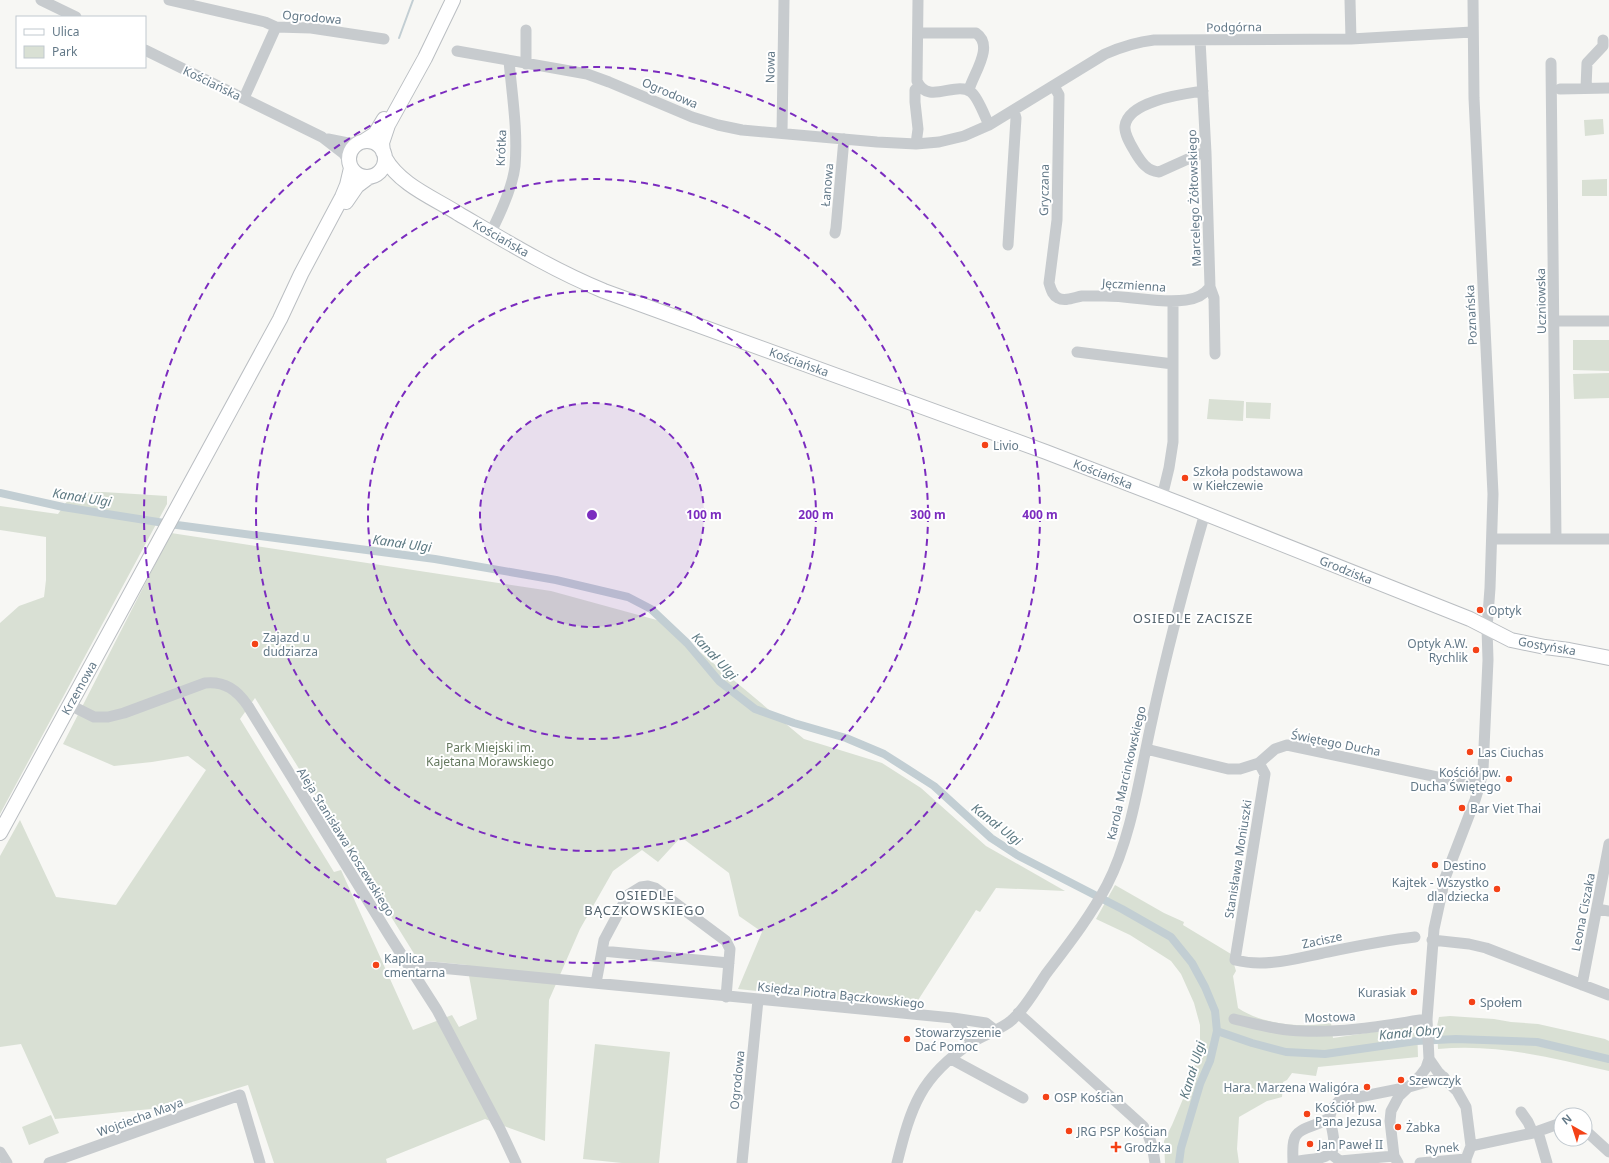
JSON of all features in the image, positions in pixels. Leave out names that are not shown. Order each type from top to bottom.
[{"type":"main road","points":[[280,319],[301,274],[342,197],[347,185],[350,165],[349,158],[352,149],[372,137],[378,131],[412,66],[451,2]]},
{"type":"main road","points":[[280,319],[308,277],[350,196],[362,181],[372,176],[382,168],[384,155],[382,143],[388,125],[425,58],[451,2]]},
{"type":"main road","points":[[362,142],[374,143],[378,145],[384,155]]},
{"type":"main road","name":"Kościańska","points":[[384,155],[389,165],[407,183]]},
{"type":"main road","points":[[350,165],[358,175],[372,176]]},
{"type":"main road","name":"Kościańska","points":[[372,176],[382,175],[407,183],[557,270],[604,291],[1046,452],[1205,514]]},
{"type":"main road","name":"Krzemowa","points":[[0,833],[280,319]]},
{"type":"main road","name":"Grodziska","points":[[1205,514],[1470,619],[1487,628]]},
{"type":"main road","name":"Gostyńska","points":[[1487,628],[1511,640],[1519,642],[1609,658]]},
{"type":"street","points":[[41,0],[74,16]]},
{"type":"street","name":"Ogrodowa","points":[[169,0],[265,22],[276,27],[311,28],[384,39]]},
{"type":"street","name":"Nowa","points":[[782,133],[784,0]]},
{"type":"street","points":[[918,0],[917,81],[919,86],[934,93],[961,88],[969,90],[974,94],[989,125]]},
{"type":"street","points":[[1350,0],[1351,39]]},
{"type":"street","name":"Poznańska","points":[[1429,1057],[1427,1023],[1432,940],[1445,878],[1480,784],[1483,770],[1488,660],[1487,628],[1493,494],[1475,113],[1472,32],[1473,0]]},
{"type":"street","points":[[244,98],[276,27]]},
{"type":"street","points":[[526,30],[526,64]]},
{"type":"street","name":"Podgórna","points":[[877,142],[916,144],[939,142],[964,136],[989,125],[1014,111],[1099,58],[1125,46],[1140,42],[1154,40],[1351,39],[1472,32]]},
{"type":"street","points":[[918,33],[976,33],[980,36],[983,50],[981,63],[971,80],[969,90]]},
{"type":"street","name":"Marcelego Żółtowskiego","points":[[1200,40],[1206,153],[1210,287],[1214,298],[1215,354]]},
{"type":"street","points":[[1586,88],[1586,63],[1603,46],[1603,40]]},
{"type":"street","name":"Kościańska","points":[[146,50],[322,137],[344,154],[350,165]]},
{"type":"street","name":"Ogrodowa","points":[[457,51],[587,74],[622,87],[692,117],[718,125],[742,130],[877,142]]},
{"type":"street","name":"Krótka","points":[[491,232],[503,208],[514,167],[516,134],[509,61]]},
{"type":"street","name":"Uczniowska","points":[[1551,63],[1556,539]]},
{"type":"street","points":[[916,144],[918,129],[915,90],[919,86]]},
{"type":"street","name":"Gryczana","points":[[1054,86],[1059,95],[1057,220],[1049,283],[1054,295]]},
{"type":"street","points":[[1560,89],[1609,88]]},
{"type":"street","points":[[1203,91],[1166,97],[1142,107],[1129,116],[1125,127],[1126,135],[1140,160],[1154,172],[1159,172],[1199,154],[1206,153]]},
{"type":"street","points":[[1008,245],[1016,118],[1014,111]]},
{"type":"street","name":"Kościańska","points":[[322,137],[348,143],[362,142]]},
{"type":"street","name":"Łanowa","points":[[835,233],[844,139]]},
{"type":"street","name":"Jęczmienna","points":[[1054,295],[1058,299],[1064,300],[1082,296],[1117,295],[1173,301],[1188,300],[1200,296],[1210,287]]},
{"type":"street","points":[[1162,496],[1169,468],[1173,442],[1173,301]]},
{"type":"street","points":[[1554,321],[1609,321]]},
{"type":"street","points":[[1077,352],[1173,364]]},
{"type":"street","name":"Karola Marcinkowskiego","points":[[897,1163],[915,1101],[925,1085],[938,1070],[972,1042],[1009,1023],[1018,1013],[1092,911],[1106,885],[1126,840],[1185,584],[1205,514]]},
{"type":"street","points":[[1492,538],[1609,539]]},
{"type":"street","name":"Aleja Stanisława Koszewskiego","points":[[70,705],[94,717],[108,717],[124,713],[205,684],[218,683],[235,690],[248,706],[437,1010],[500,1129],[516,1163]]},
{"type":"street","name":"Świętego Ducha","points":[[1146,748],[1228,769],[1240,769],[1259,763],[1275,749],[1287,745],[1456,781],[1480,784]]},
{"type":"street","name":"Stanisława Moniuszki","points":[[1235,960],[1265,774],[1259,763]]},
{"type":"street","name":"Leona Ciszaka","points":[[1582,985],[1609,844]]},
{"type":"street","points":[[596,983],[604,940],[628,896],[635,890],[648,886],[655,888],[726,941],[730,949],[726,997]]},
{"type":"street","points":[[1597,909],[1609,911]]},
{"type":"street","name":"Zacisze","points":[[1235,960],[1248,963],[1275,963],[1384,940],[1415,937]]},
{"type":"street","points":[[1432,940],[1469,944],[1486,948],[1609,995]]},
{"type":"street","points":[[602,951],[729,963]]},
{"type":"street","name":"Księdza Piotra Bączkowskiego","points":[[412,970],[416,967],[430,967],[953,1018],[986,1023],[995,1030]]},
{"type":"street","name":"Ogrodowa","points":[[742,1163],[758,1000]]},
{"type":"street","points":[[1018,1013],[1143,1126],[1152,1143],[1155,1163]]},
{"type":"street","points":[[953,1018],[972,1042]]},
{"type":"street","name":"Mostowa","points":[[1234,1019],[1276,1028],[1302,1031],[1333,1031],[1427,1023]]},
{"type":"street","points":[[1429,1057],[1438,1072],[1457,1091],[1466,1107],[1471,1146],[1536,1133],[1553,1126]]},
{"type":"street","points":[[1330,1117],[1322,1123],[1302,1130],[1297,1134],[1294,1139],[1293,1163],[1300,1160],[1324,1158],[1340,1161],[1396,1160],[1390,1122],[1391,1112],[1399,1096],[1426,1068],[1429,1057]]},
{"type":"street","points":[[951,1059],[1023,1098]]},
{"type":"street","points":[[1324,1158],[1334,1144],[1330,1117],[1334,1106],[1339,1101],[1409,1087],[1444,1077]]},
{"type":"street","name":"Wojciecha Maya","points":[[49,1163],[240,1095],[260,1163]]},
{"type":"street","points":[[1521,1112],[1536,1133],[1547,1163]]},
{"type":"street","points":[[1593,1137],[1609,1152]]},
{"type":"street","name":"Rynek","points":[[1420,1163],[1466,1161],[1471,1146]]},
{"type":"street","points":[[0,1152],[6,1163]]},
{"type":"green space","points":[[1603,119],[1604,134],[1585,136],[1584,120]]},
{"type":"green space","points":[[1607,179],[1607,196],[1582,196],[1582,180]]},
{"type":"green space","points":[[1573,340],[1609,340],[1609,371],[1573,370]]},
{"type":"green space","points":[[1609,373],[1609,398],[1574,399],[1573,374]]},
{"type":"green space","points":[[1209,399],[1244,401],[1243,421],[1207,419]]},
{"type":"green space","points":[[1246,402],[1271,403],[1270,419],[1246,418]]},
{"type":"green space","points":[[103,492],[167,496],[167,504],[0,814],[0,623],[19,606],[44,597],[46,580],[46,537],[0,530],[0,506],[58,514],[73,493]]},
{"type":"green space","name":"Park Miejski im. Kajetana Morawskiego","points":[[171,533],[551,591],[664,622],[804,739],[882,763],[921,788],[986,846],[1065,891],[996,888],[980,912],[976,910],[913,1008],[738,989],[762,932],[739,916],[729,873],[681,837],[658,862],[642,850],[613,871],[580,929],[549,1000],[545,1141],[485,1119],[386,1159],[387,1163],[274,1163],[248,1085],[179,1106],[55,1119],[21,1044],[0,1047],[0,856],[20,820],[56,897],[116,905],[206,770],[188,756],[114,766],[63,744]],"holes":[[[255,698],[418,960],[467,965],[477,1019],[459,1027],[452,1015],[413,1030],[341,870],[334,872],[240,719]]]},
{"type":"green space","points":[[1115,885],[1164,913],[1184,922],[1183,925],[1231,954],[1236,971],[1233,976],[1238,1008],[1248,1014],[1271,1022],[1283,1024],[1308,1025],[1331,1023],[1333,1038],[1417,1024],[1418,1057],[1318,1067],[1316,1076],[1292,1073],[1287,1080],[1283,1082],[1282,1097],[1267,1101],[1239,1117],[1237,1149],[1239,1163],[1165,1163],[1164,1141],[1188,1087],[1196,1058],[1197,1042],[1200,1040],[1200,1025],[1194,1003],[1181,974],[1171,961],[1130,935],[1096,919]]},
{"type":"green space","points":[[1450,1016],[1538,1024],[1605,1039],[1609,1041],[1609,1071],[1545,1057],[1503,1050],[1481,1048],[1438,1049],[1437,1026],[1439,1017]]},
{"type":"green space","points":[[595,1044],[670,1052],[659,1163],[622,1163],[583,1159]]},
{"type":"green space","points":[[51,1115],[59,1133],[29,1145],[22,1127]]},
{"type":"waterway","points":[[399,38],[413,0]]},
{"type":"waterway","name":"Kanał Ulgi","points":[[0,493],[63,507],[177,525],[435,559],[556,580],[628,597],[651,609],[687,643],[719,681],[755,709],[794,723],[846,738],[884,754],[934,786],[991,838],[1017,855],[1122,909],[1171,937],[1192,963],[1205,987],[1215,1011],[1217,1031],[1210,1061],[1200,1084],[1181,1148],[1179,1163]]},
{"type":"waterway","name":"Kanał Obry","points":[[1217,1031],[1252,1043],[1286,1052],[1325,1054],[1416,1041],[1456,1039],[1537,1042],[1609,1059]]},
{"type":"place","name":"Livio","points":[[985,445]]},
{"type":"place","name":"Szkoła podstawowa w Kiełczewie","points":[[1185,478]]},
{"type":"place","name":"Optyk","points":[[1480,610]]},
{"type":"place","name":"Zajazd u dudziarza","points":[[255,644]]},
{"type":"place","name":"Optyk A.W. Rychlik","points":[[1476,650]]},
{"type":"place","name":"Las Ciuchas","points":[[1470,752]]},
{"type":"place","name":"Kościół pw. Ducha Świętego","points":[[1509,779]]},
{"type":"place","name":"Bar Viet Thai","points":[[1462,808]]},
{"type":"place","name":"Destino","points":[[1435,865]]},
{"type":"place","name":"Kajtek - Wszystko dla dziecka","points":[[1497,889]]},
{"type":"place","name":"Kaplica cmentarna","points":[[376,965]]},
{"type":"place","name":"Kurasiak","points":[[1414,992]]},
{"type":"place","name":"Społem","points":[[1472,1002]]},
{"type":"place","name":"Stowarzyszenie Dać Pomoc","points":[[907,1039]]},
{"type":"place","name":"Szewczyk","points":[[1401,1080]]},
{"type":"place","name":"Hara. Marzena Waligóra","points":[[1367,1087]]},
{"type":"place","name":"OSP Kościan","points":[[1046,1097]]},
{"type":"place","name":"Kościół pw. Pana Jezusa","points":[[1307,1114]]},
{"type":"place","name":"Żabka","points":[[1398,1127]]},
{"type":"place","name":"JRG PSP Kościan","points":[[1069,1131]]},
{"type":"place","name":"Jan Paweł II","points":[[1310,1144]]},
{"type":"place","name":"Grodzka","points":[[1116,1147]]},
{"type":"district","name":"OSIEDLE ZACISZE","points":[[1193,618]]},
{"type":"district","name":"OSIEDLE BĄCZKOWSKIEGO","points":[[645,902]]}]
